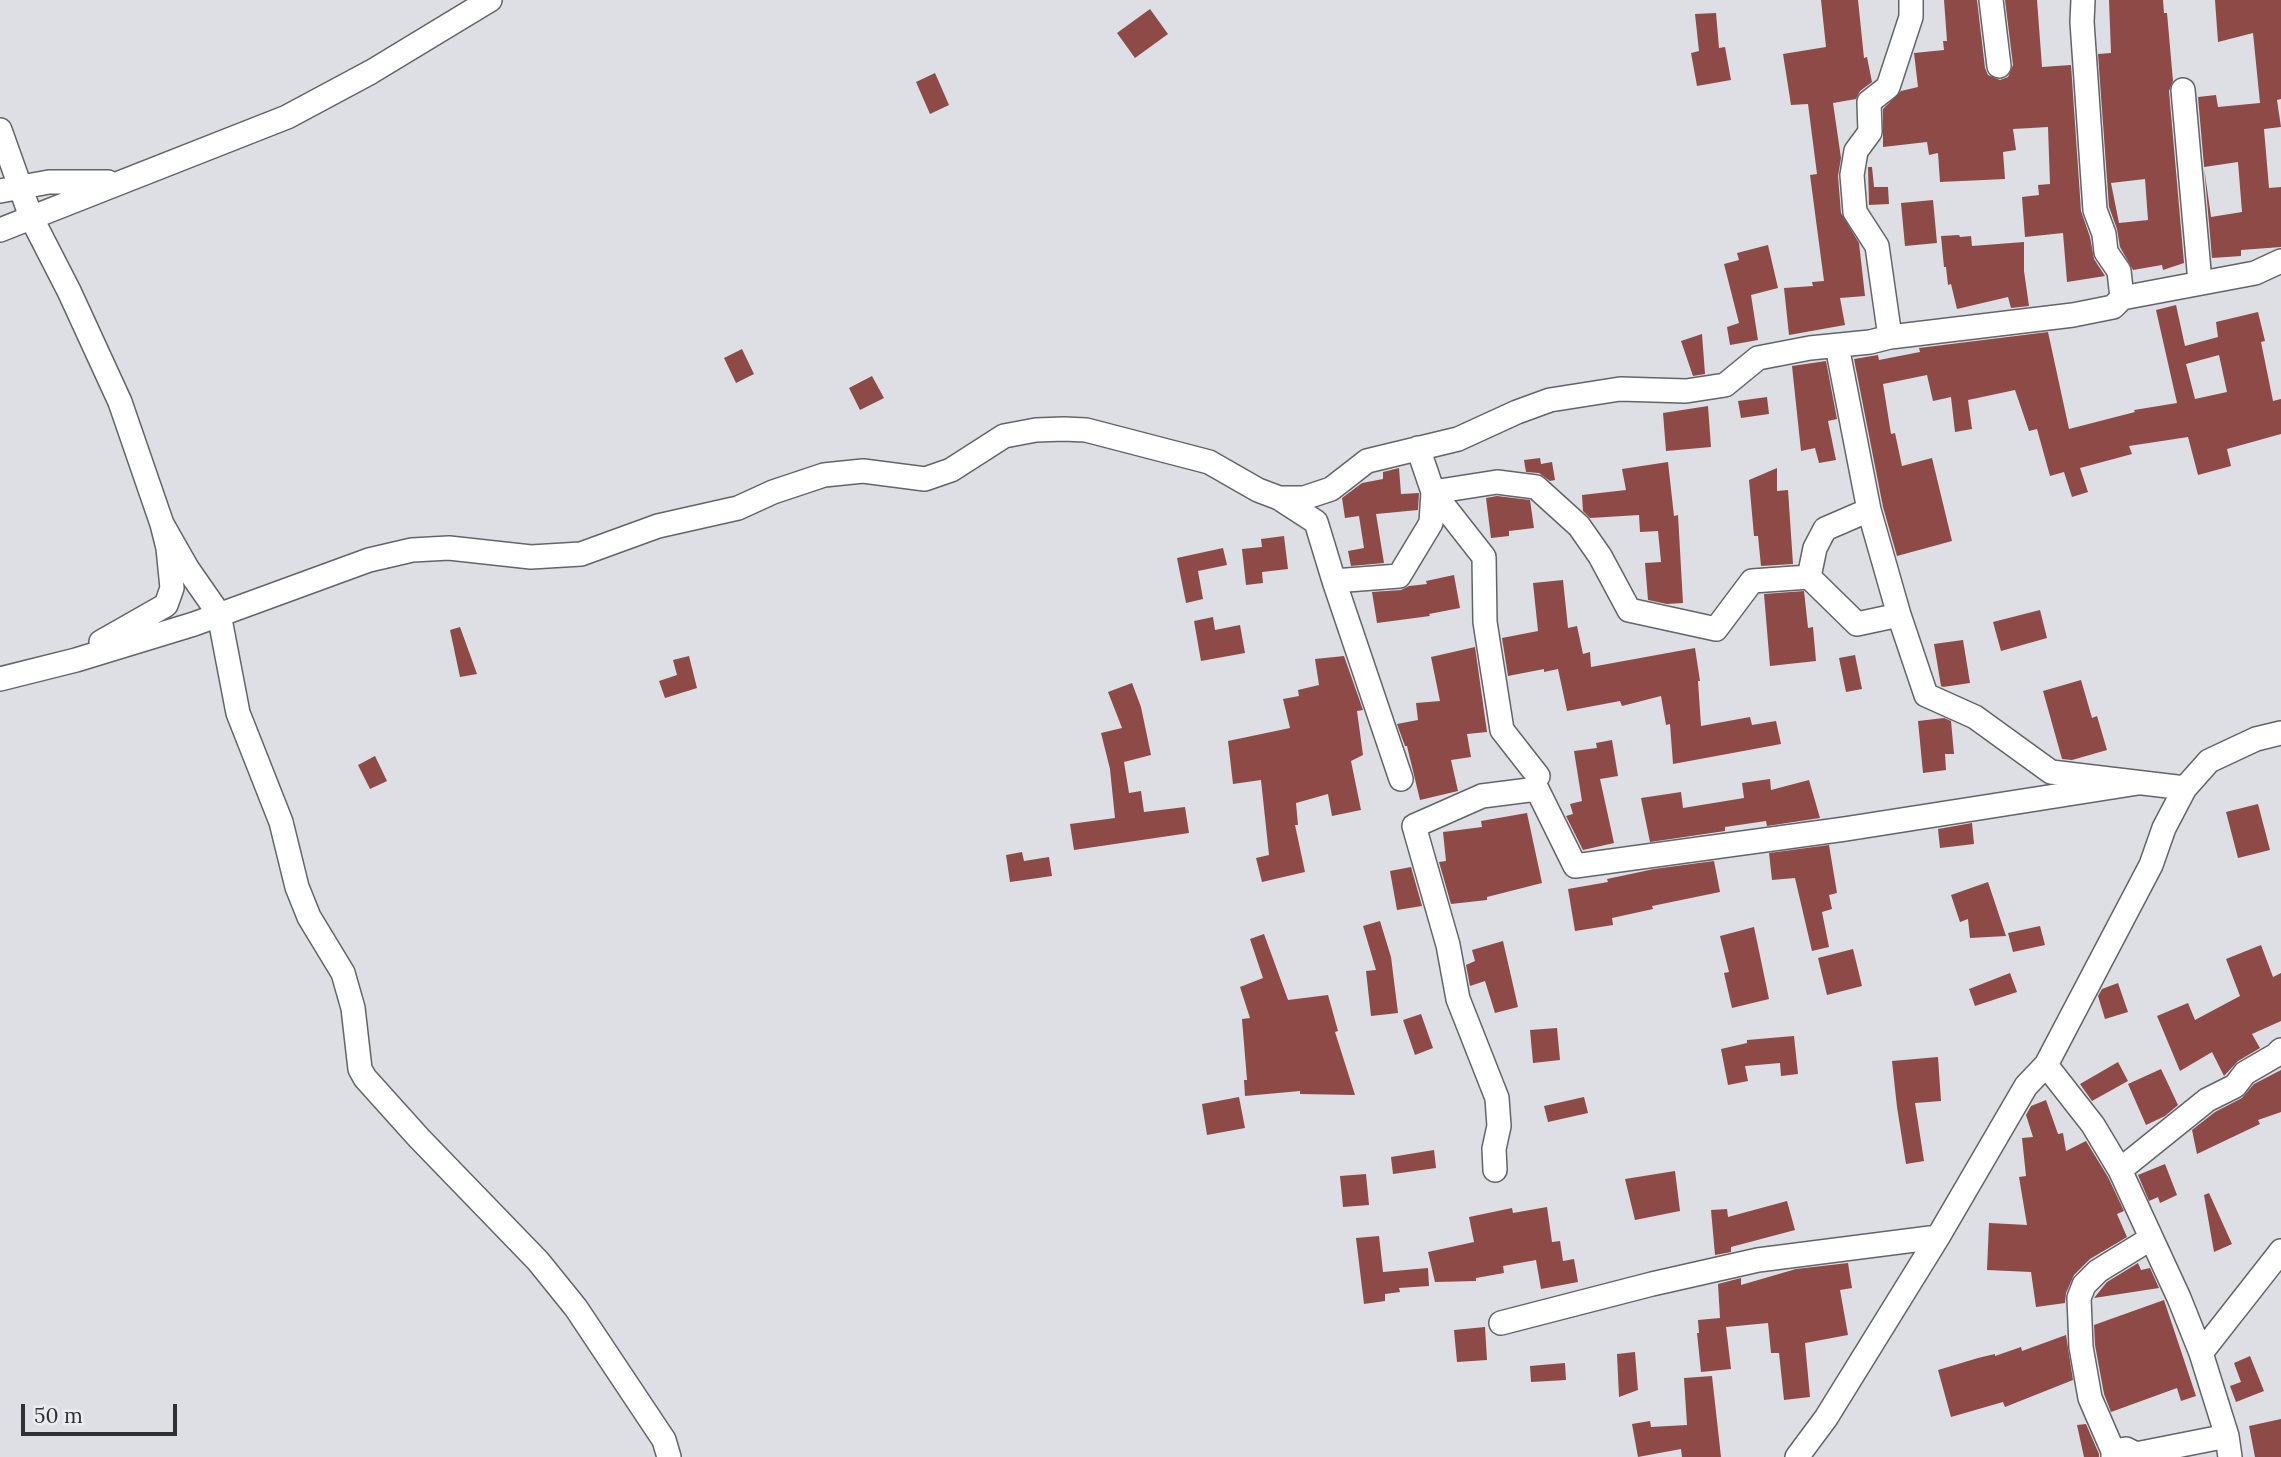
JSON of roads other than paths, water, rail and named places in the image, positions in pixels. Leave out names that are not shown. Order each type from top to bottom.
[{"type":"street","points":[[0,230],[287,117],[371,72],[490,0]]},
{"type":"street","points":[[1890,337],[1877,246],[1855,212],[1852,175],[1856,151],[1870,132],[1869,102],[1888,87],[1894,63],[1912,17],[1911,0]]},
{"type":"street","points":[[1991,0],[1999,66]]},
{"type":"street","points":[[2083,0],[2082,22],[2095,210],[2104,234],[2106,252],[2119,271],[2122,299]]},
{"type":"street","points":[[2183,90],[2200,282]]},
{"type":"street","points":[[0,130],[10,190],[31,217],[69,291],[120,402],[162,524],[172,573],[172,588],[166,605],[98,643],[76,660]]},
{"type":"street","points":[[10,190],[49,182],[122,182]]},
{"type":"street","points":[[1279,498],[1304,498],[1331,489],[1367,461],[1458,439],[1550,400],[1620,389],[1686,391],[1725,385],[1758,358],[1890,337],[2073,315],[2113,307],[2122,299],[2255,273],[2281,261]]},
{"type":"street","points":[[1837,346],[1869,510],[1899,615],[1926,695],[1975,717],[2051,772],[2185,788]]},
{"type":"street","points":[[0,679],[76,660],[219,614],[369,560],[412,550],[449,548],[531,557],[581,554],[659,526],[738,508],[773,492],[824,475],[863,471],[925,480],[951,470],[1004,436],[1037,430],[1086,430],[1209,461],[1258,490],[1279,498],[1316,522],[1401,779]]},
{"type":"street","points":[[1418,449],[1433,492],[1484,557],[1485,622],[1502,730],[1538,776]]},
{"type":"street","points":[[1433,492],[1497,482],[1536,487],[1579,526],[1600,556],[1629,610],[1716,629],[1752,581],[1809,577],[1857,624],[1899,615]]},
{"type":"street","points":[[1334,581],[1399,576],[1431,523],[1433,492]]},
{"type":"street","points":[[1809,577],[1815,548],[1825,529],[1869,510]]},
{"type":"street","points":[[162,524],[187,568],[219,614],[238,713],[281,822],[297,887],[309,917],[343,973],[353,1008],[360,1069],[427,1147],[538,1261],[576,1308],[664,1440],[669,1457]]},
{"type":"street","points":[[1797,1457],[1826,1418],[1938,1237],[2025,1086],[2046,1065],[2151,864],[2164,828],[2185,788],[2209,761],[2256,739],[2281,733]]},
{"type":"street","points":[[1495,1170],[1494,1149],[1499,1126],[1497,1098],[1458,999],[1448,945],[1414,826],[1482,796],[1537,789],[1576,866],[1845,829],[2138,783]]},
{"type":"street","points":[[2120,1170],[2207,1100],[2235,1086],[2245,1073],[2281,1050]]},
{"type":"street","points":[[2046,1065],[2093,1125],[2120,1170],[2179,1298],[2201,1353],[2228,1447],[2136,1454],[2126,1450],[2113,1454],[2090,1398],[2081,1347],[2079,1297],[2084,1285],[2098,1270],[2150,1240]]},
{"type":"street","points":[[1501,1323],[1651,1284],[1758,1260],[1938,1237]]},
{"type":"street","points":[[2201,1353],[2281,1251]]}]
